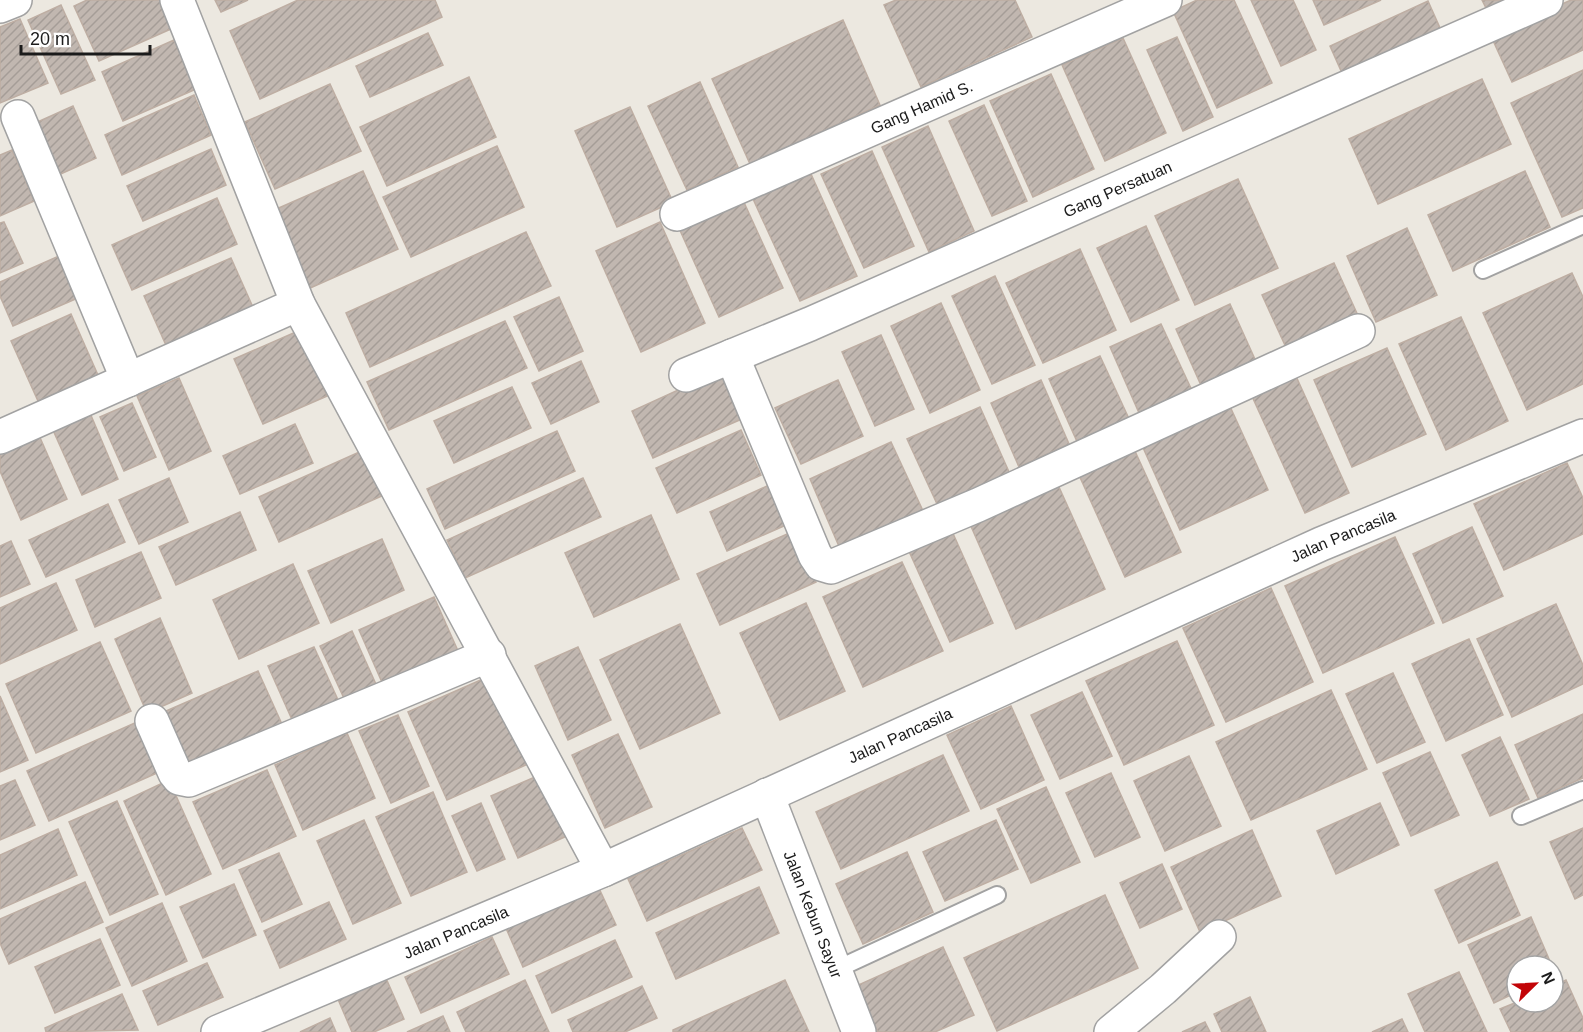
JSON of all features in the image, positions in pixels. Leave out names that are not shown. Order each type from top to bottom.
[{"type":"street","points":[[0,6],[15,0]]},
{"type":"street","points":[[177,0],[298,304],[603,870]]},
{"type":"street","name":"Gang Hamid S.","points":[[677,214],[1166,0]]},
{"type":"street","name":"Gang Persatuan","points":[[686,375],[810,324],[1546,0]]},
{"type":"street","points":[[18,117],[128,380]]},
{"type":"street","points":[[0,437],[298,304]]},
{"type":"street","points":[[732,356],[815,555],[821,564],[831,567],[978,505],[1358,331]]},
{"type":"street","name":"Jalan Pancasila","points":[[218,1032],[603,870],[1321,544],[1583,436]]},
{"type":"street","points":[[152,721],[179,778],[189,780],[489,655]]},
{"type":"street","name":"Jalan Kebun Sayur","points":[[767,795],[859,1032]]},
{"type":"street","points":[[1111,1032],[1163,989],[1219,937]]},
{"type":"lane","points":[[1483,270],[1583,225]]},
{"type":"lane","points":[[1521,816],[1583,790]]},
{"type":"lane","points":[[835,970],[997,895]]},
{"type":"building","points":[[87,0],[161,0],[173,28],[99,61],[74,6]]},
{"type":"building","points":[[215,0],[248,0],[221,12]]},
{"type":"building","points":[[298,0],[435,0],[442,17],[260,99],[230,31]]},
{"type":"building","points":[[896,0],[1015,0],[1032,37],[921,87],[884,5]]},
{"type":"building","points":[[1197,0],[1234,0],[1272,83],[1217,108],[1173,11]]},
{"type":"building","points":[[1251,0],[1293,0],[1316,50],[1281,66]]},
{"type":"building","points":[[1313,0],[1381,0],[1324,25]]},
{"type":"building","points":[[1482,0],[1531,0],[1491,18]]},
{"type":"building","points":[[1571,0],[1583,0],[1583,50],[1512,82],[1491,36]]},
{"type":"building","points":[[1428,1],[1444,37],[1346,82],[1330,46]]},
{"type":"building","points":[[61,5],[95,80],[61,94],[28,20]]},
{"type":"building","points":[[20,19],[48,83],[0,103],[0,27]]},
{"type":"building","points":[[843,20],[880,105],[750,164],[712,79]]},
{"type":"building","points":[[428,33],[443,65],[370,97],[356,66]]},
{"type":"building","points":[[1177,37],[1213,117],[1183,131],[1147,50]]},
{"type":"building","points":[[1123,38],[1166,133],[1105,161],[1062,65]]},
{"type":"building","points":[[174,40],[196,89],[123,121],[102,72]]},
{"type":"building","points":[[1583,70],[1583,208],[1562,217],[1511,103]]},
{"type":"building","points":[[1051,74],[1094,169],[1033,197],[990,101]]},
{"type":"building","points":[[469,77],[496,137],[387,186],[360,127]]},
{"type":"building","points":[[1482,79],[1511,144],[1378,204],[1349,139]]},
{"type":"building","points":[[700,82],[738,167],[687,190],[648,106]]},
{"type":"building","points":[[330,84],[361,151],[275,189],[245,122]]},
{"type":"building","points":[[194,95],[211,135],[122,175],[105,135]]},
{"type":"building","points":[[984,105],[1027,201],[992,216],[949,121]]},
{"type":"building","points":[[73,106],[96,158],[54,177],[31,125]]},
{"type":"building","points":[[630,107],[673,202],[617,227],[575,131]]},
{"type":"building","points":[[928,126],[974,231],[929,252],[882,147]]},
{"type":"building","points":[[497,146],[524,207],[411,257],[383,197]]},
{"type":"building","points":[[211,149],[226,185],[143,221],[127,186]]},
{"type":"building","points":[[12,150],[34,201],[0,216],[0,155]]},
{"type":"building","points":[[872,151],[914,246],[864,268],[821,174]]},
{"type":"building","points":[[363,171],[398,249],[308,289],[272,211]]},
{"type":"building","points":[[1525,171],[1550,227],[1453,271],[1428,215]]},
{"type":"building","points":[[811,174],[857,276],[800,301],[753,199]]},
{"type":"building","points":[[1238,179],[1278,268],[1195,305],[1155,216]]},
{"type":"building","points":[[217,198],[237,244],[132,290],[112,245]]},
{"type":"building","points":[[742,198],[783,288],[719,317],[678,226]]},
{"type":"building","points":[[4,222],[23,263],[0,273],[0,223]]},
{"type":"building","points":[[660,222],[705,323],[641,352],[596,251]]},
{"type":"building","points":[[1146,226],[1179,300],[1131,322],[1097,248]]},
{"type":"building","points":[[1407,228],[1437,295],[1376,322],[1347,256]]},
{"type":"building","points":[[526,232],[551,286],[370,367],[346,313]]},
{"type":"building","points":[[1080,249],[1116,330],[1043,363],[1006,283]]},
{"type":"building","points":[[68,252],[87,294],[13,326],[0,296],[0,282]]},
{"type":"building","points":[[231,258],[256,314],[169,352],[144,296]]},
{"type":"building","points":[[1334,263],[1361,322],[1289,354],[1262,295]]},
{"type":"building","points":[[1572,273],[1583,297],[1583,384],[1527,410],[1483,313]]},
{"type":"building","points":[[995,276],[1035,365],[992,384],[952,296]]},
{"type":"building","points":[[559,297],[583,351],[539,371],[514,317]]},
{"type":"building","points":[[941,303],[980,390],[930,413],[891,326]]},
{"type":"building","points":[[1230,304],[1259,368],[1204,392],[1176,329]]},
{"type":"building","points":[[71,314],[98,375],[38,401],[11,341]]},
{"type":"building","points":[[1461,317],[1508,421],[1446,450],[1399,344]]},
{"type":"building","points":[[505,321],[527,368],[389,430],[367,382]]},
{"type":"building","points":[[1161,324],[1196,399],[1143,422],[1110,347]]},
{"type":"building","points":[[298,331],[327,396],[263,424],[234,359]]},
{"type":"building","points":[[881,335],[914,409],[875,426],[842,352]]},
{"type":"building","points":[[1387,348],[1426,434],[1352,467],[1314,380]]},
{"type":"building","points":[[1100,356],[1131,423],[1079,446],[1049,379]]},
{"type":"building","points":[[581,361],[599,402],[551,424],[532,383]]},
{"type":"building","points":[[722,370],[744,418],[653,458],[632,411]]},
{"type":"building","points":[[1295,374],[1349,493],[1305,513],[1251,394]]},
{"type":"building","points":[[179,378],[211,451],[169,470],[137,396]]},
{"type":"building","points":[[838,380],[863,436],[801,464],[775,408]]},
{"type":"building","points":[[1041,380],[1069,444],[1019,467],[991,403]]},
{"type":"building","points":[[512,387],[531,428],[454,463],[434,421]]},
{"type":"building","points":[[1228,402],[1268,490],[1180,530],[1140,441]]},
{"type":"building","points":[[132,403],[156,457],[124,471],[100,417]]},
{"type":"building","points":[[980,407],[1010,474],[938,506],[907,439]]},
{"type":"building","points":[[90,413],[118,479],[82,495],[53,430]]},
{"type":"building","points":[[295,424],[313,463],[240,494],[223,456]]},
{"type":"building","points":[[741,430],[761,475],[677,513],[656,468]]},
{"type":"building","points":[[557,431],[575,471],[445,529],[427,489]]},
{"type":"building","points":[[38,433],[67,499],[21,520],[0,471],[0,449]]},
{"type":"building","points":[[891,442],[924,513],[841,551],[810,479]]},
{"type":"building","points":[[366,449],[386,494],[279,542],[259,497]]},
{"type":"building","points":[[1134,449],[1181,552],[1125,577],[1079,475]]},
{"type":"building","points":[[1567,463],[1583,498],[1583,534],[1504,570],[1474,504]]},
{"type":"building","points":[[1054,476],[1105,589],[1016,629],[966,515]]},
{"type":"building","points":[[169,478],[188,522],[139,544],[119,500]]},
{"type":"building","points":[[583,478],[601,517],[465,578],[447,540]]},
{"type":"building","points":[[778,481],[795,521],[727,551],[710,512]]},
{"type":"building","points":[[108,504],[125,542],[46,577],[29,540]]},
{"type":"building","points":[[240,512],[256,550],[176,585],[159,547]]},
{"type":"building","points":[[651,515],[679,579],[594,617],[565,553]]},
{"type":"building","points":[[1472,527],[1503,596],[1443,623],[1413,554]]},
{"type":"building","points":[[951,529],[993,623],[950,642],[908,549]]},
{"type":"building","points":[[794,531],[816,582],[720,625],[697,574]]},
{"type":"building","points":[[1395,537],[1434,623],[1323,673],[1285,586]]},
{"type":"building","points":[[382,539],[404,590],[331,623],[308,571]]},
{"type":"building","points":[[11,541],[30,584],[0,597],[0,546]]},
{"type":"building","points":[[141,552],[161,598],[95,627],[76,580]]},
{"type":"building","points":[[902,562],[943,651],[863,687],[823,597]]},
{"type":"building","points":[[293,564],[319,623],[239,659],[213,600]]},
{"type":"building","points":[[56,583],[77,630],[0,664],[0,608]]},
{"type":"building","points":[[1271,588],[1313,682],[1226,722],[1183,628]]},
{"type":"building","points":[[434,597],[463,662],[388,696],[359,630]]},
{"type":"building","points":[[806,603],[845,691],[780,720],[740,633]]},
{"type":"building","points":[[1556,604],[1583,665],[1583,684],[1512,717],[1477,639]]},
{"type":"building","points":[[160,618],[192,693],[147,713],[115,639]]},
{"type":"building","points":[[680,624],[720,713],[640,749],[600,660]]},
{"type":"building","points":[[352,631],[380,693],[348,707],[320,646]]},
{"type":"building","points":[[1469,639],[1503,715],[1446,741],[1412,664]]},
{"type":"building","points":[[1177,641],[1214,725],[1124,765],[1086,681]]},
{"type":"building","points":[[100,642],[131,711],[36,753],[6,684]]},
{"type":"building","points":[[314,647],[344,713],[298,733],[268,666]]},
{"type":"building","points":[[578,647],[611,720],[568,740],[535,666]]},
{"type":"building","points":[[258,671],[286,733],[185,778],[157,715]]},
{"type":"building","points":[[1393,673],[1425,742],[1377,763],[1346,694]]},
{"type":"building","points":[[492,675],[530,763],[447,800],[408,712]]},
{"type":"building","points":[[1331,690],[1367,769],[1251,820],[1216,742]]},
{"type":"building","points":[[1082,692],[1112,756],[1060,779],[1031,715]]},
{"type":"building","points":[[0,696],[28,760],[0,772]]},
{"type":"building","points":[[1011,706],[1044,780],[981,809],[947,735]]},
{"type":"building","points":[[1583,714],[1583,778],[1538,798],[1515,745]]},
{"type":"building","points":[[398,715],[429,786],[391,803],[359,731]]},
{"type":"building","points":[[137,722],[159,772],[49,821],[27,771]]},
{"type":"building","points":[[347,733],[375,798],[303,830],[275,765]]},
{"type":"building","points":[[618,734],[652,807],[605,828],[572,755]]},
{"type":"building","points":[[1500,737],[1529,799],[1490,816],[1462,755]]},
{"type":"building","points":[[1430,752],[1459,815],[1411,836],[1383,773]]},
{"type":"building","points":[[943,755],[969,811],[841,869],[816,812]]},
{"type":"building","points":[[1189,756],[1221,826],[1165,851],[1134,781]]},
{"type":"building","points":[[267,770],[296,836],[223,869],[193,802]]},
{"type":"building","points":[[1111,773],[1140,837],[1095,857],[1066,793]]},
{"type":"building","points":[[542,774],[569,835],[518,858],[491,796]]},
{"type":"building","points":[[15,780],[35,825],[0,840],[0,786]]},
{"type":"building","points":[[169,780],[211,874],[166,895],[124,801]]},
{"type":"building","points":[[1046,787],[1080,862],[1031,883],[997,809]]},
{"type":"building","points":[[433,792],[467,872],[411,896],[376,817]]},
{"type":"building","points":[[117,801],[158,894],[110,915],[69,822]]},
{"type":"building","points":[[481,803],[505,859],[477,871],[452,816]]},
{"type":"building","points":[[1380,803],[1399,845],[1336,874],[1317,831]]},
{"type":"building","points":[[364,820],[401,903],[353,924],[317,841]]},
{"type":"building","points":[[996,820],[1018,869],[945,901],[923,852]]},
{"type":"building","points":[[742,828],[762,870],[647,921],[628,879]]},
{"type":"building","points":[[1583,828],[1583,895],[1575,899],[1550,842]]},
{"type":"building","points":[[58,829],[77,875],[0,909],[0,855]]},
{"type":"building","points":[[1252,830],[1281,896],[1200,932],[1171,867]]},
{"type":"building","points":[[907,852],[933,912],[863,944],[836,884]]},
{"type":"building","points":[[279,853],[302,904],[262,922],[239,870]]},
{"type":"building","points":[[1497,862],[1520,915],[1459,943],[1435,890]]},
{"type":"building","points":[[1162,864],[1182,909],[1140,928],[1120,883]]},
{"type":"building","points":[[85,882],[103,922],[9,964],[0,943],[0,919]]},
{"type":"building","points":[[234,884],[256,935],[203,958],[180,907]]},
{"type":"building","points":[[597,884],[616,925],[523,967],[505,926]]},
{"type":"building","points":[[759,887],[779,933],[676,979],[656,933]]},
{"type":"building","points":[[1105,895],[1138,968],[997,1031],[964,958]]},
{"type":"building","points":[[329,902],[346,939],[280,968],[264,931]]},
{"type":"building","points":[[162,903],[187,961],[132,986],[106,928]]},
{"type":"building","points":[[1531,917],[1547,954],[1505,954],[1505,998],[1494,1003],[1468,945]]},
{"type":"building","points":[[492,937],[509,974],[421,1013],[405,977]]},
{"type":"building","points":[[100,939],[120,985],[55,1013],[35,967]]},
{"type":"building","points":[[615,940],[632,977],[552,1013],[536,976]]},
{"type":"building","points":[[943,947],[974,1015],[935,1032],[878,1032],[856,986]]},
{"type":"building","points":[[207,963],[223,997],[158,1025],[143,991]]},
{"type":"building","points":[[1459,972],[1487,1032],[1425,1032],[1408,994]]},
{"type":"building","points":[[385,976],[404,1019],[374,1032],[352,1032],[337,997]]},
{"type":"building","points":[[525,980],[549,1032],[466,1032],[457,1012]]},
{"type":"building","points":[[785,980],[809,1032],[673,1032],[673,1030]]},
{"type":"building","points":[[1565,980],[1583,1018],[1583,1032],[1511,1032],[1500,1009],[1505,1007],[1505,1014],[1565,1014]]},
{"type":"building","points":[[642,986],[657,1018],[625,1032],[573,1032],[568,1020]]},
{"type":"building","points":[[122,994],[138,1030],[46,1032],[45,1028]]},
{"type":"building","points":[[1250,997],[1266,1032],[1222,1032],[1214,1014]]},
{"type":"building","points":[[443,1016],[450,1032],[407,1032]]},
{"type":"building","points":[[330,1018],[336,1032],[300,1032]]},
{"type":"building","points":[[1402,1019],[1408,1032],[1372,1032]]},
{"type":"building","points":[[1205,1022],[1210,1032],[1182,1032]]}]
